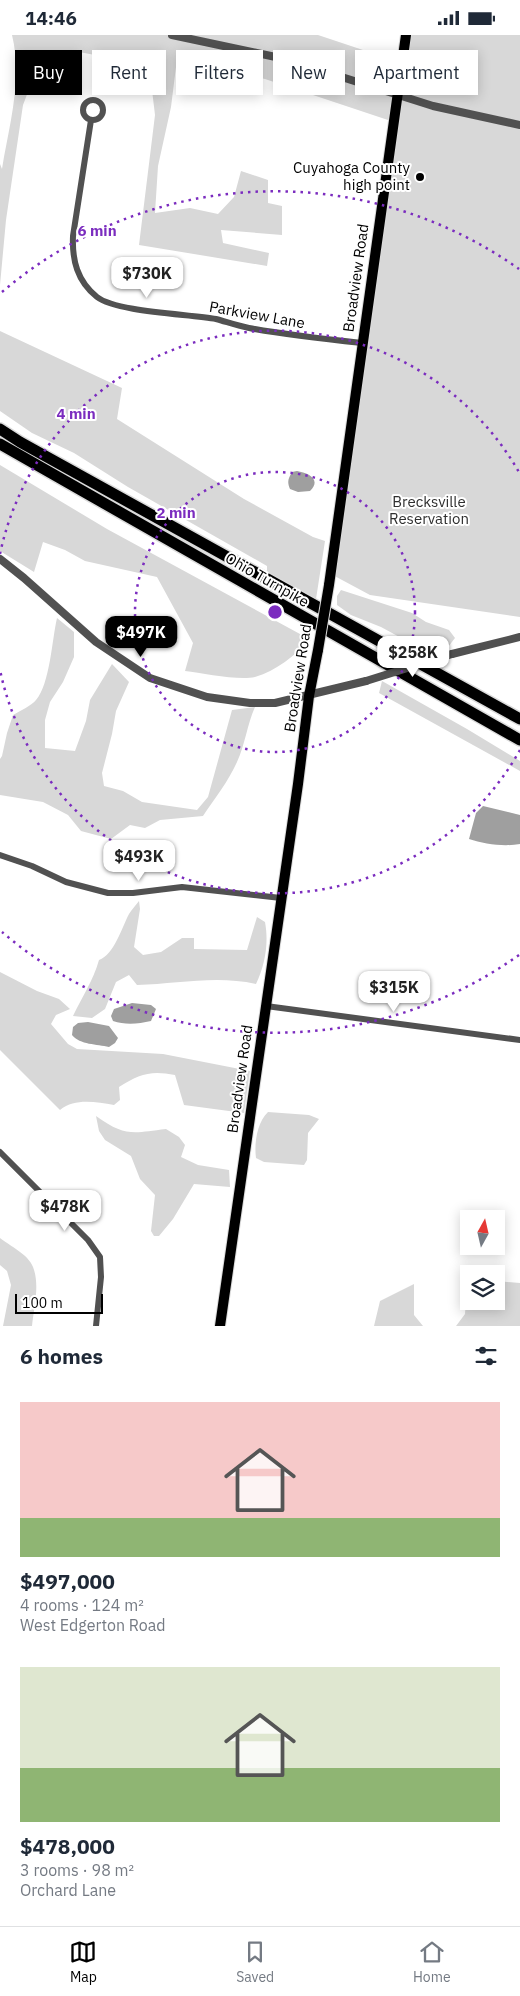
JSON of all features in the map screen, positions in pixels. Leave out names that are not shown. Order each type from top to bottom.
[{"type":"highway","name":"Ohio Turnpike","points":[[0,429],[20,442],[520,719]]},
{"type":"highway","name":"Ohio Turnpike","points":[[0,444],[520,740]]},
{"type":"main road","name":"Broadview Road","points":[[404,50],[406,35]]},
{"type":"main road","name":"Broadview Road","points":[[220,1326],[309,696],[329,585],[397,95]]},
{"type":"street","points":[[172,35],[284,59],[355,81]]},
{"type":"street","points":[[400,95],[433,106],[520,125]]},
{"type":"street","name":"Parkview Lane","points":[[91,120],[73,236],[72,255],[75,267],[81,278],[98,298],[118,305],[216,319],[247,328],[362,343]]},
{"type":"street","points":[[0,559],[96,642],[150,678],[206,697],[250,703],[275,703],[366,681],[452,654],[520,637]]},
{"type":"street","points":[[0,855],[32,866],[66,882],[108,893],[133,893],[182,887],[281,898]]},
{"type":"street","points":[[266,1006],[520,1040]]},
{"type":"street","points":[[0,1152],[88,1241],[100,1257],[101,1277],[96,1326]]},
{"type":"green space","name":"Brecksville Reservation","points":[[12,35],[318,35],[363,50],[355,50],[355,95],[478,95],[478,50],[405,50],[407,35],[520,35],[520,617],[370,595],[329,573],[394,122],[313,95],[345,95],[345,50],[273,50],[273,82],[263,79],[263,50],[176,50],[171,107],[158,166],[155,213],[190,208],[218,214],[234,197],[241,171],[268,180],[268,203],[282,206],[282,235],[221,230],[223,243],[269,253],[267,266],[139,245],[155,115],[153,95],[166,95],[166,50],[92,50],[92,54],[82,53],[82,50],[15,50],[15,52]]},
{"type":"green space","name":"Brecksville Reservation","points":[[15,94],[27,95],[23,105],[6,220],[0,285],[0,164],[2,169]]},
{"type":"green space","points":[[0,331],[122,388],[117,419],[244,499],[313,537],[325,541],[316,599],[267,572],[267,566],[128,487],[74,453],[32,433],[0,411]]},
{"type":"green space","points":[[0,465],[107,529],[311,640],[278,667],[255,677],[231,677],[185,671],[193,643],[157,577],[85,561],[65,550],[43,542],[34,572],[0,551]]},
{"type":"green space","points":[[341,590],[412,613],[426,622],[449,630],[455,638],[448,647],[429,653],[381,627],[351,615],[337,605],[337,596]]},
{"type":"green space","points":[[57,618],[74,632],[74,657],[63,682],[50,702],[45,720],[45,748],[75,751],[86,721],[90,700],[112,664],[129,682],[116,711],[102,773],[104,786],[123,791],[142,802],[197,810],[208,797],[232,710],[255,707],[237,762],[203,816],[160,820],[145,828],[130,825],[111,839],[81,831],[68,815],[43,802],[0,795],[0,759],[7,733],[13,715],[31,704],[41,693],[47,673]]},
{"type":"green space","points":[[382,681],[520,761],[520,771],[379,693]]},
{"type":"green space","points":[[139,901],[140,909],[134,947],[143,955],[161,952],[182,938],[194,938],[194,949],[247,950],[257,917],[265,922],[267,938],[265,954],[256,984],[241,981],[211,980],[137,985],[129,975],[116,982],[105,1009],[92,1018],[73,1016],[91,982],[99,960],[109,953],[129,914]]},
{"type":"green space","points":[[0,972],[37,991],[59,999],[70,1009],[56,1015],[51,1024],[68,1044],[77,1049],[163,1054],[250,1071],[244,1113],[184,1105],[175,1075],[159,1073],[139,1076],[119,1087],[120,1100],[114,1105],[79,1102],[60,1110],[0,1050]]},
{"type":"green space","points":[[268,1112],[309,1115],[319,1119],[308,1133],[307,1160],[304,1165],[264,1162],[256,1158],[257,1134],[261,1121]]},
{"type":"green space","points":[[96,1116],[106,1123],[130,1132],[166,1129],[179,1137],[185,1145],[181,1157],[198,1165],[229,1170],[230,1187],[194,1184],[173,1219],[159,1236],[154,1236],[151,1231],[155,1195],[140,1179],[131,1156],[105,1140],[99,1131]]},
{"type":"green space","points":[[0,1238],[23,1254],[33,1267],[36,1289],[32,1326],[3,1326],[11,1285],[7,1271],[0,1265]]},
{"type":"green space","points":[[505,1282],[520,1283],[520,1326],[456,1326],[465,1314],[465,1310],[505,1310]]},
{"type":"green space","points":[[414,1284],[414,1315],[423,1326],[374,1326],[380,1301]]},
{"type":"shaded area","points":[[297,471],[309,475],[314,480],[315,483],[310,491],[298,492],[290,489],[288,482],[292,472]]},
{"type":"shaded area","points":[[483,806],[520,815],[520,844],[494,845],[469,839],[476,813]]},
{"type":"shaded area","points":[[132,1003],[151,1005],[156,1009],[151,1021],[132,1024],[113,1021],[111,1016],[114,1009]]},
{"type":"shaded area","points":[[88,1022],[109,1026],[118,1038],[115,1043],[109,1047],[89,1044],[79,1041],[72,1035],[73,1027],[78,1023]]},
{"type":"place","name":"Cuyahoga County high point","points":[[420,177]]}]
